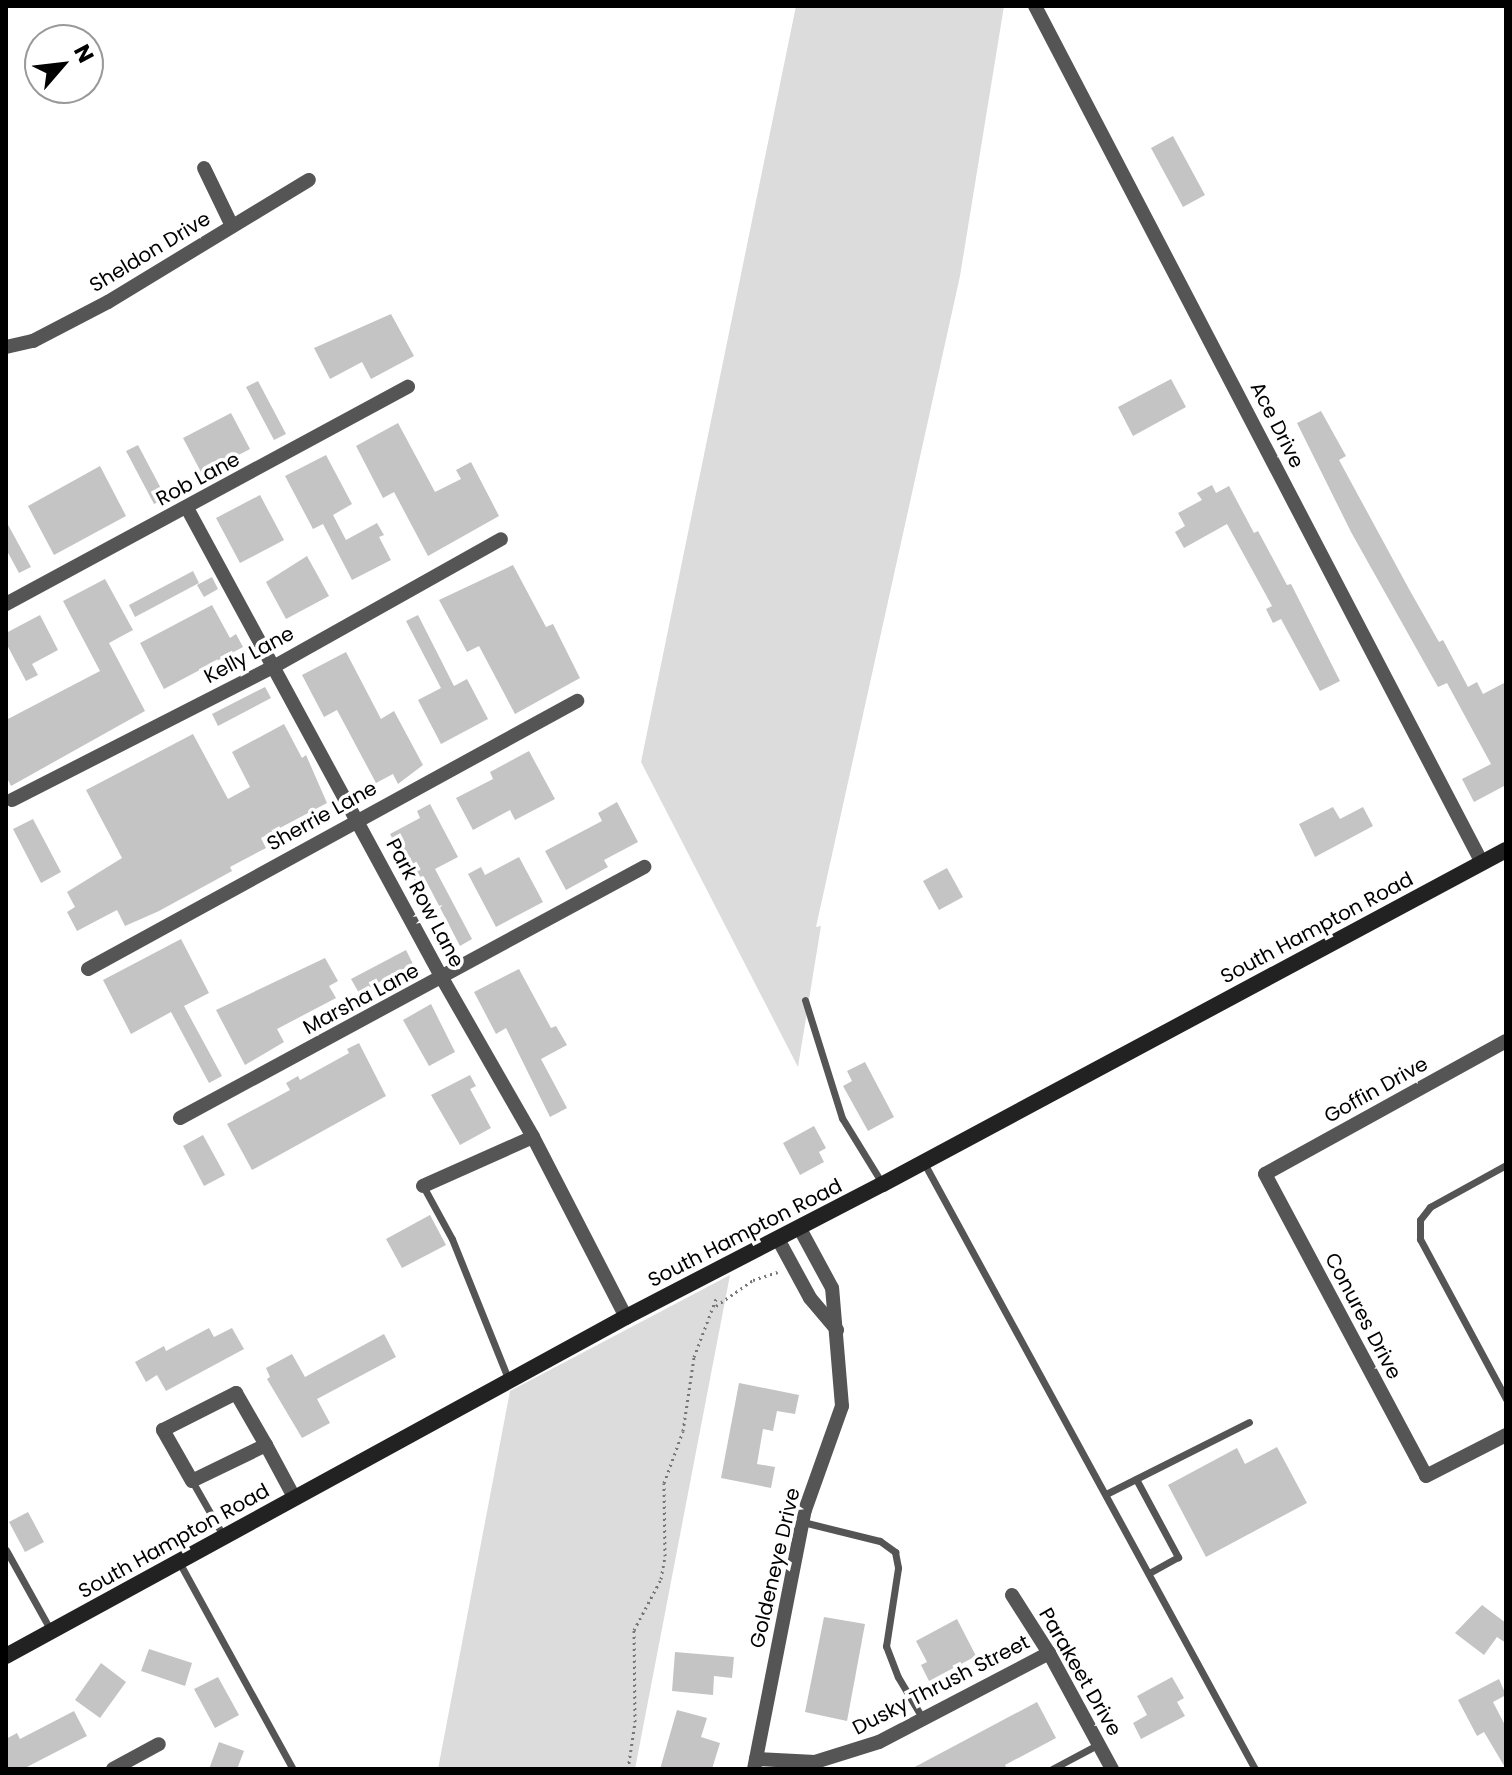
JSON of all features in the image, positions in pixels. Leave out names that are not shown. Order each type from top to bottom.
[{"type":"main road","name":"South Hampton Road","points":[[6,1656],[626,1317],[883,1184],[1506,850]]},
{"type":"street","name":"Ace Drive","points":[[1035,6],[1482,863]]},
{"type":"street","points":[[204,168],[232,226]]},
{"type":"street","name":"Sheldon Drive","points":[[6,347],[33,341],[108,302],[309,180]]},
{"type":"street","name":"Rob Lane","points":[[6,604],[408,387]]},
{"type":"street","name":"Park Row Lane","points":[[187,508],[442,978],[533,1137],[626,1317]]},
{"type":"street","name":"Kelly Lane","points":[[12,800],[275,666],[501,539]]},
{"type":"street","name":"Sherrie Lane","points":[[88,969],[577,701]]},
{"type":"street","name":"Marsha Lane","points":[[180,1118],[644,867]]},
{"type":"street","name":"Goffin Drive","points":[[1265,1174],[1506,1041]]},
{"type":"street","points":[[423,1186],[533,1137]]},
{"type":"street","name":"Conures Drive","points":[[1265,1174],[1426,1476],[1506,1435]]},
{"type":"street","name":"Goldeneye Drive","points":[[755,1764],[803,1522],[842,1406],[838,1330],[832,1288],[799,1227]]},
{"type":"street","points":[[778,1239],[810,1298],[838,1330]]},
{"type":"street","points":[[266,1445],[192,1481],[163,1430],[236,1393],[266,1445],[294,1497]]},
{"type":"street","name":"Parakeet Drive","points":[[1012,1595],[1049,1653],[1112,1769]]},
{"type":"street","name":"Dusky Thrush Street","points":[[755,1764],[815,1762],[879,1742],[1049,1653]]},
{"type":"street","points":[[113,1769],[159,1744]]},
{"type":"lane","points":[[805,1000],[842,1118],[883,1184]]},
{"type":"lane","points":[[923,1161],[1255,1769]]},
{"type":"lane","points":[[1506,1165],[1430,1207],[1420,1220],[1428,1258],[1506,1399]]},
{"type":"lane","points":[[423,1186],[452,1239],[509,1381]]},
{"type":"lane","points":[[1106,1494],[1249,1422]]},
{"type":"lane","points":[[1136,1479],[1178,1557],[1149,1573]]},
{"type":"lane","points":[[192,1481],[224,1537]]},
{"type":"lane","points":[[803,1522],[880,1541],[895,1552],[898,1568],[886,1646],[898,1677],[923,1719]]},
{"type":"lane","points":[[6,1550],[51,1631]]},
{"type":"lane","points":[[179,1562],[293,1769]]},
{"type":"lane","points":[[1052,1769],[1099,1744]]},
{"type":"path","points":[[715,1307],[761,1276],[792,1264]]},
{"type":"path","points":[[628,1769],[635,1722],[634,1630],[661,1579],[665,1556],[664,1483],[683,1431],[694,1357],[717,1296]]},
{"type":"shaded area","points":[[796,6],[1004,6],[960,276],[816,927],[821,926],[798,1067],[641,762]]},
{"type":"shaded area","points":[[730,1275],[635,1769],[438,1769],[510,1391]]},
{"type":"building","points":[[1173,136],[1205,195],[1183,207],[1151,148]]},
{"type":"building","points":[[391,314],[414,356],[371,379],[362,362],[330,379],[314,348]]},
{"type":"building","points":[[1171,379],[1186,407],[1133,436],[1118,407]]},
{"type":"building","points":[[258,381],[286,434],[274,440],[246,387]]},
{"type":"building","points":[[1321,411],[1346,456],[1339,460],[1439,642],[1443,640],[1468,687],[1477,682],[1483,694],[1506,682],[1506,785],[1474,802],[1462,779],[1491,764],[1447,683],[1438,687],[1351,532],[1297,423]]},
{"type":"building","points":[[231,413],[250,449],[202,474],[183,438]]},
{"type":"building","points":[[398,423],[435,492],[461,479],[456,470],[471,462],[499,516],[428,556],[394,492],[383,498],[356,446]]},
{"type":"building","points":[[138,445],[166,498],[154,504],[126,451]]},
{"type":"building","points":[[326,455],[352,504],[333,515],[346,540],[377,523],[384,535],[379,537],[391,560],[352,580],[323,524],[313,529],[285,476]]},
{"type":"building","points":[[100,466],[126,516],[54,555],[28,506]]},
{"type":"building","points":[[1212,485],[1216,493],[1229,486],[1254,533],[1258,531],[1287,585],[1291,584],[1340,681],[1320,691],[1281,619],[1273,623],[1266,609],[1272,606],[1227,524],[1184,548],[1175,532],[1185,526],[1178,513],[1202,500],[1197,493]]},
{"type":"building","points":[[260,495],[284,540],[240,563],[216,518]]},
{"type":"building","points":[[6,521],[31,567],[19,573],[6,549]]},
{"type":"building","points":[[307,556],[329,596],[286,619],[266,582]]},
{"type":"building","points":[[513,565],[546,627],[553,624],[580,678],[515,714],[479,646],[467,652],[439,600]]},
{"type":"building","points":[[193,571],[199,583],[135,617],[129,605]]},
{"type":"building","points":[[212,577],[218,589],[204,597],[197,585]]},
{"type":"building","points":[[105,579],[133,630],[109,643],[145,711],[11,786],[6,776],[6,720],[100,671],[63,601]]},
{"type":"building","points":[[212,605],[230,638],[236,634],[243,647],[164,689],[140,643]]},
{"type":"building","points":[[40,615],[58,650],[32,664],[38,675],[26,681],[6,643],[6,633]]},
{"type":"building","points":[[418,615],[454,686],[467,679],[488,719],[441,744],[418,700],[441,688],[406,621]]},
{"type":"building","points":[[346,652],[381,719],[394,711],[423,765],[398,784],[393,774],[376,783],[337,710],[324,717],[302,675]]},
{"type":"building","points":[[265,687],[271,698],[218,726],[212,714]]},
{"type":"building","points":[[284,724],[302,758],[306,755],[327,803],[261,838],[266,848],[230,867],[232,871],[159,911],[125,926],[117,910],[77,931],[67,912],[75,907],[67,892],[122,858],[86,790],[193,734],[228,799],[250,787],[232,752]]},
{"type":"building","points":[[529,751],[555,799],[515,820],[510,810],[473,830],[456,798],[493,779],[490,772]]},
{"type":"building","points":[[617,802],[638,842],[604,860],[608,867],[566,890],[545,851],[602,821],[598,813]]},
{"type":"building","points":[[430,804],[458,857],[435,869],[472,939],[460,946],[424,877],[415,881],[390,834],[420,818],[417,811]]},
{"type":"building","points":[[1333,807],[1340,819],[1363,807],[1373,826],[1315,857],[1299,824]]},
{"type":"building","points":[[33,819],[61,872],[41,883],[13,829]]},
{"type":"building","points":[[519,857],[543,902],[496,927],[468,874],[481,867],[485,875]]},
{"type":"building","points":[[947,868],[963,897],[939,910],[923,881]]},
{"type":"building","points":[[181,939],[209,993],[184,1006],[222,1076],[209,1083],[171,1012],[131,1034],[103,980]]},
{"type":"building","points":[[406,950],[413,964],[359,993],[351,979]]},
{"type":"building","points":[[325,958],[338,981],[329,986],[336,998],[277,1029],[284,1042],[245,1065],[216,1010]]},
{"type":"building","points":[[519,969],[551,1028],[556,1026],[567,1045],[541,1059],[567,1108],[550,1117],[506,1028],[496,1034],[474,992]]},
{"type":"building","points":[[431,1004],[455,1052],[429,1066],[403,1020]]},
{"type":"building","points":[[359,1043],[386,1096],[252,1170],[227,1124],[290,1090],[286,1083],[298,1076],[300,1080],[349,1053],[347,1049]]},
{"type":"building","points":[[865,1062],[894,1117],[868,1131],[843,1086],[852,1081],[847,1071]]},
{"type":"building","points":[[470,1075],[476,1086],[470,1089],[491,1128],[460,1145],[431,1095]]},
{"type":"building","points":[[814,1126],[826,1148],[819,1152],[824,1162],[800,1175],[783,1143]]},
{"type":"building","points":[[203,1135],[225,1175],[204,1186],[183,1146]]},
{"type":"building","points":[[430,1215],[446,1245],[402,1268],[386,1239]]},
{"type":"building","points":[[209,1328],[214,1337],[232,1328],[244,1349],[166,1391],[157,1375],[146,1382],[135,1362],[164,1346],[166,1351]]},
{"type":"building","points":[[384,1334],[396,1357],[317,1399],[330,1423],[302,1438],[267,1379],[270,1377],[266,1368],[292,1354],[305,1377]]},
{"type":"building","points":[[739,1383],[799,1395],[795,1414],[777,1411],[773,1431],[763,1429],[757,1464],[775,1467],[771,1488],[721,1478]]},
{"type":"building","points":[[1277,1447],[1307,1503],[1206,1557],[1168,1485],[1237,1448],[1245,1464]]},
{"type":"building","points":[[28,1512],[44,1542],[25,1552],[9,1522]]},
{"type":"building","points":[[1482,1605],[1506,1623],[1506,1643],[1497,1637],[1484,1655],[1455,1633]]},
{"type":"building","points":[[824,1617],[865,1624],[847,1721],[805,1712]]},
{"type":"building","points":[[957,1619],[976,1656],[929,1681],[921,1665],[927,1662],[916,1641]]},
{"type":"building","points":[[149,1649],[192,1663],[185,1686],[141,1671]]},
{"type":"building","points":[[675,1652],[734,1657],[732,1678],[714,1676],[713,1695],[672,1691]]},
{"type":"building","points":[[101,1663],[126,1682],[100,1718],[75,1700]]},
{"type":"building","points":[[218,1677],[239,1715],[215,1728],[194,1689]]},
{"type":"building","points":[[1172,1677],[1184,1698],[1177,1702],[1185,1716],[1141,1739],[1133,1723],[1147,1715],[1137,1696]]},
{"type":"building","points":[[1499,1679],[1506,1695],[1493,1702],[1506,1727],[1506,1769],[1484,1732],[1477,1736],[1458,1700]]},
{"type":"building","points":[[1037,1702],[1056,1738],[1005,1765],[1007,1769],[911,1769]]},
{"type":"building","points":[[677,1710],[707,1718],[701,1737],[720,1743],[712,1769],[660,1769]]},
{"type":"building","points":[[74,1711],[87,1736],[23,1769],[6,1769],[6,1739],[17,1733],[20,1739]]},
{"type":"building","points":[[219,1742],[244,1751],[237,1769],[209,1769]]}]
